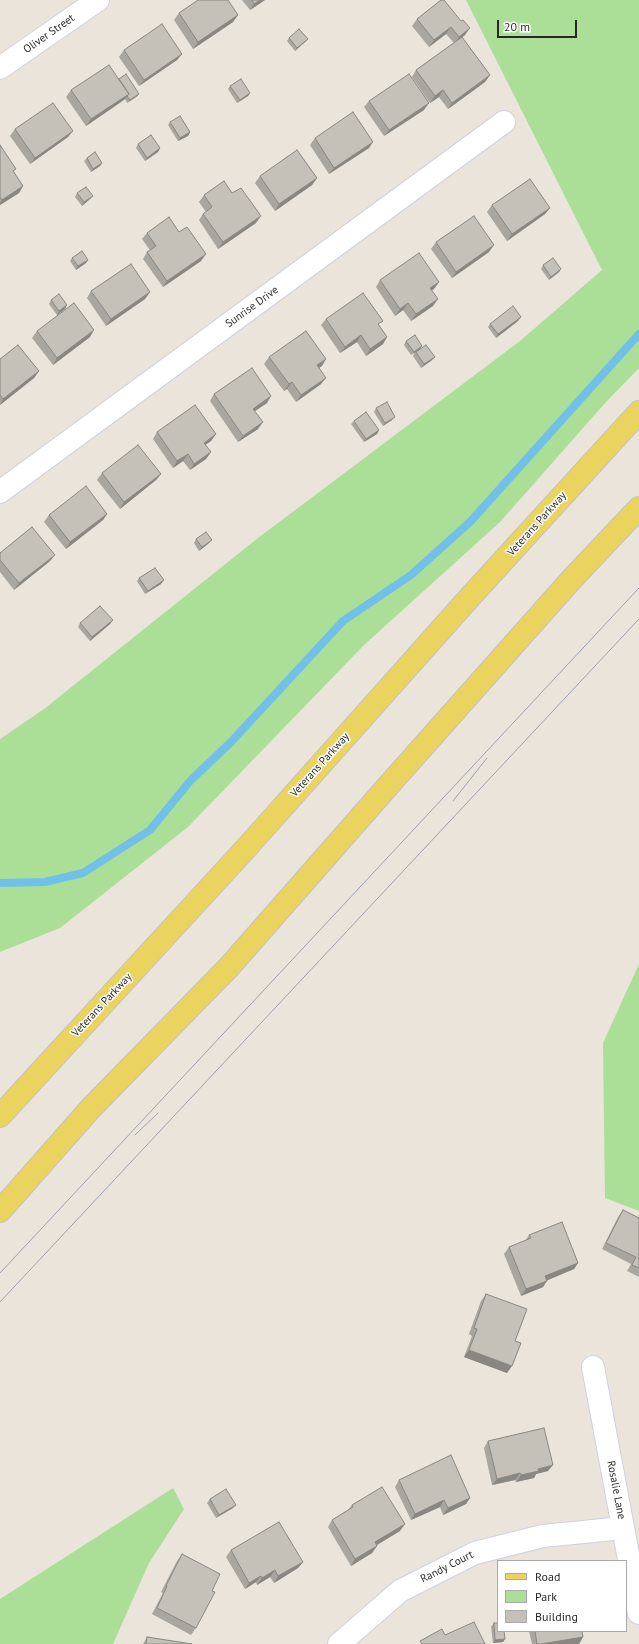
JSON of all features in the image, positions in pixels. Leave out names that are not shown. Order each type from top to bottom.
[{"type":"main road","name":"Veterans Parkway","points":[[0,1116],[249,845],[470,597],[639,412]]},
{"type":"main road","points":[[0,1210],[91,1108],[229,967],[555,598],[639,508]]},
{"type":"street","name":"Oliver Street","points":[[0,68],[84,3]]},
{"type":"street","name":"Sunrise Drive","points":[[0,492],[504,122]]},
{"type":"street","name":"Rosalie Lane","points":[[593,1367],[639,1613]]},
{"type":"street","name":"Randy Court","points":[[339,1644],[400,1591],[475,1553],[543,1536],[623,1528]]},
{"type":"green space","points":[[466,0],[639,0],[639,368],[606,402],[500,522],[364,645],[188,827],[60,928],[0,952],[0,739],[44,709],[258,538],[520,341],[602,270]]},
{"type":"green space","points":[[639,964],[639,1211],[605,1198],[603,1043]]},
{"type":"green space","points":[[173,1488],[184,1509],[149,1563],[113,1644],[0,1644],[0,1599]]},
{"type":"building","points":[[198,0],[228,0],[238,15],[198,42],[179,13]]},
{"type":"building","points":[[252,0],[260,0],[254,4]]},
{"type":"building","points":[[441,0],[444,0],[461,21],[463,20],[470,28],[459,37],[451,27],[434,40],[417,19]]},
{"type":"building","points":[[162,24],[182,54],[144,80],[124,50]]},
{"type":"building","points":[[299,29],[308,39],[297,48],[289,38]]},
{"type":"building","points":[[462,37],[490,75],[452,103],[443,90],[435,96],[416,70]]},
{"type":"building","points":[[109,65],[129,94],[91,119],[71,90]]},
{"type":"building","points":[[126,74],[139,94],[130,100],[127,96],[129,94],[119,79]]},
{"type":"building","points":[[409,74],[429,103],[389,130],[369,101]]},
{"type":"building","points":[[241,79],[250,93],[240,100],[230,86]]},
{"type":"building","points":[[53,103],[73,131],[35,158],[15,129]]},
{"type":"building","points":[[353,112],[373,142],[334,168],[315,138]]},
{"type":"building","points":[[180,116],[190,132],[180,138],[170,122]]},
{"type":"building","points":[[151,135],[160,148],[147,158],[138,144]]},
{"type":"building","points":[[0,145],[16,169],[13,171],[23,186],[2,200],[0,197]]},
{"type":"building","points":[[297,150],[317,178],[279,204],[260,176]]},
{"type":"building","points":[[95,152],[102,163],[93,169],[87,158]]},
{"type":"building","points":[[530,179],[550,208],[512,234],[492,205]]},
{"type":"building","points":[[224,181],[232,193],[241,188],[261,216],[223,242],[203,214],[212,207],[204,195]]},
{"type":"building","points":[[86,187],[93,196],[84,202],[77,193]]},
{"type":"building","points":[[474,216],[494,245],[456,272],[436,242]]},
{"type":"building","points":[[169,217],[179,232],[187,227],[206,254],[167,281],[147,252],[156,246],[147,233]]},
{"type":"building","points":[[82,251],[88,260],[78,266],[72,258]]},
{"type":"building","points":[[419,253],[439,282],[430,288],[438,299],[416,314],[408,303],[400,309],[380,280]]},
{"type":"building","points":[[553,258],[561,269],[551,277],[543,265]]},
{"type":"building","points":[[131,264],[150,292],[111,319],[91,291]]},
{"type":"building","points":[[363,293],[383,321],[378,324],[387,337],[370,349],[361,335],[345,347],[326,319]]},
{"type":"building","points":[[59,294],[67,305],[59,311],[51,300]]},
{"type":"building","points":[[74,303],[94,330],[57,358],[37,331]]},
{"type":"building","points":[[513,306],[521,317],[498,334],[490,324]]},
{"type":"building","points":[[306,331],[326,359],[317,365],[326,378],[301,395],[292,382],[289,384],[269,357]]},
{"type":"building","points":[[415,335],[422,346],[414,352],[406,341]]},
{"type":"building","points":[[18,345],[39,371],[3,399],[0,395],[0,359]]},
{"type":"building","points":[[426,345],[435,357],[424,364],[416,352]]},
{"type":"building","points":[[252,368],[271,396],[253,409],[263,422],[243,436],[214,394]]},
{"type":"building","points":[[387,402],[395,417],[385,423],[376,408]]},
{"type":"building","points":[[195,405],[216,434],[204,443],[211,452],[194,464],[188,454],[177,461],[157,432]]},
{"type":"building","points":[[366,412],[379,430],[366,439],[354,421]]},
{"type":"building","points":[[138,445],[161,474],[124,502],[102,473]]},
{"type":"building","points":[[86,486],[107,514],[70,542],[49,515]]},
{"type":"building","points":[[32,527],[55,555],[19,583],[0,560],[0,553]]},
{"type":"building","points":[[206,532],[212,540],[202,547],[196,539]]},
{"type":"building","points":[[155,568],[164,580],[148,591],[139,578]]},
{"type":"building","points":[[100,606],[113,620],[92,637],[80,623]]},
{"type":"building","points":[[623,1210],[639,1218],[639,1268],[632,1265],[636,1257],[606,1243]]},
{"type":"building","points":[[562,1222],[578,1263],[545,1276],[547,1281],[526,1289],[509,1247],[531,1238],[529,1235]]},
{"type":"building","points":[[486,1294],[527,1309],[515,1341],[521,1343],[512,1366],[469,1350],[477,1329],[474,1328]]},
{"type":"building","points":[[544,1428],[553,1465],[538,1469],[539,1471],[521,1475],[520,1473],[497,1479],[488,1441]]},
{"type":"building","points":[[451,1455],[470,1498],[448,1508],[444,1500],[415,1514],[399,1480]]},
{"type":"building","points":[[382,1487],[405,1524],[375,1542],[377,1546],[355,1559],[332,1520],[353,1507],[352,1505]]},
{"type":"building","points":[[226,1489],[236,1505],[219,1515],[210,1499]]},
{"type":"building","points":[[279,1522],[303,1562],[278,1576],[275,1570],[262,1578],[261,1576],[249,1583],[231,1550]]},
{"type":"building","points":[[182,1554],[220,1574],[212,1591],[215,1592],[196,1628],[157,1608]]},
{"type":"building","points":[[474,1622],[485,1644],[422,1644],[420,1641],[442,1629],[445,1635]]},
{"type":"building","points":[[494,1623],[497,1623],[497,1632],[504,1632],[505,1639],[495,1640]]},
{"type":"building","points":[[535,1632],[582,1632],[583,1637],[537,1644]]},
{"type":"building","points":[[147,1637],[192,1644],[146,1644]]},
{"type":"waterway","points":[[0,883],[45,882],[83,873],[150,830],[191,780],[231,742],[343,621],[411,575],[470,522],[639,334]]},
{"type":"tram line","points":[[0,1273],[639,588]]},
{"type":"tram line","points":[[0,1302],[639,619]]},
{"type":"tram line","points":[[453,801],[487,758]]},
{"type":"tram line","points":[[135,1135],[158,1113]]}]
